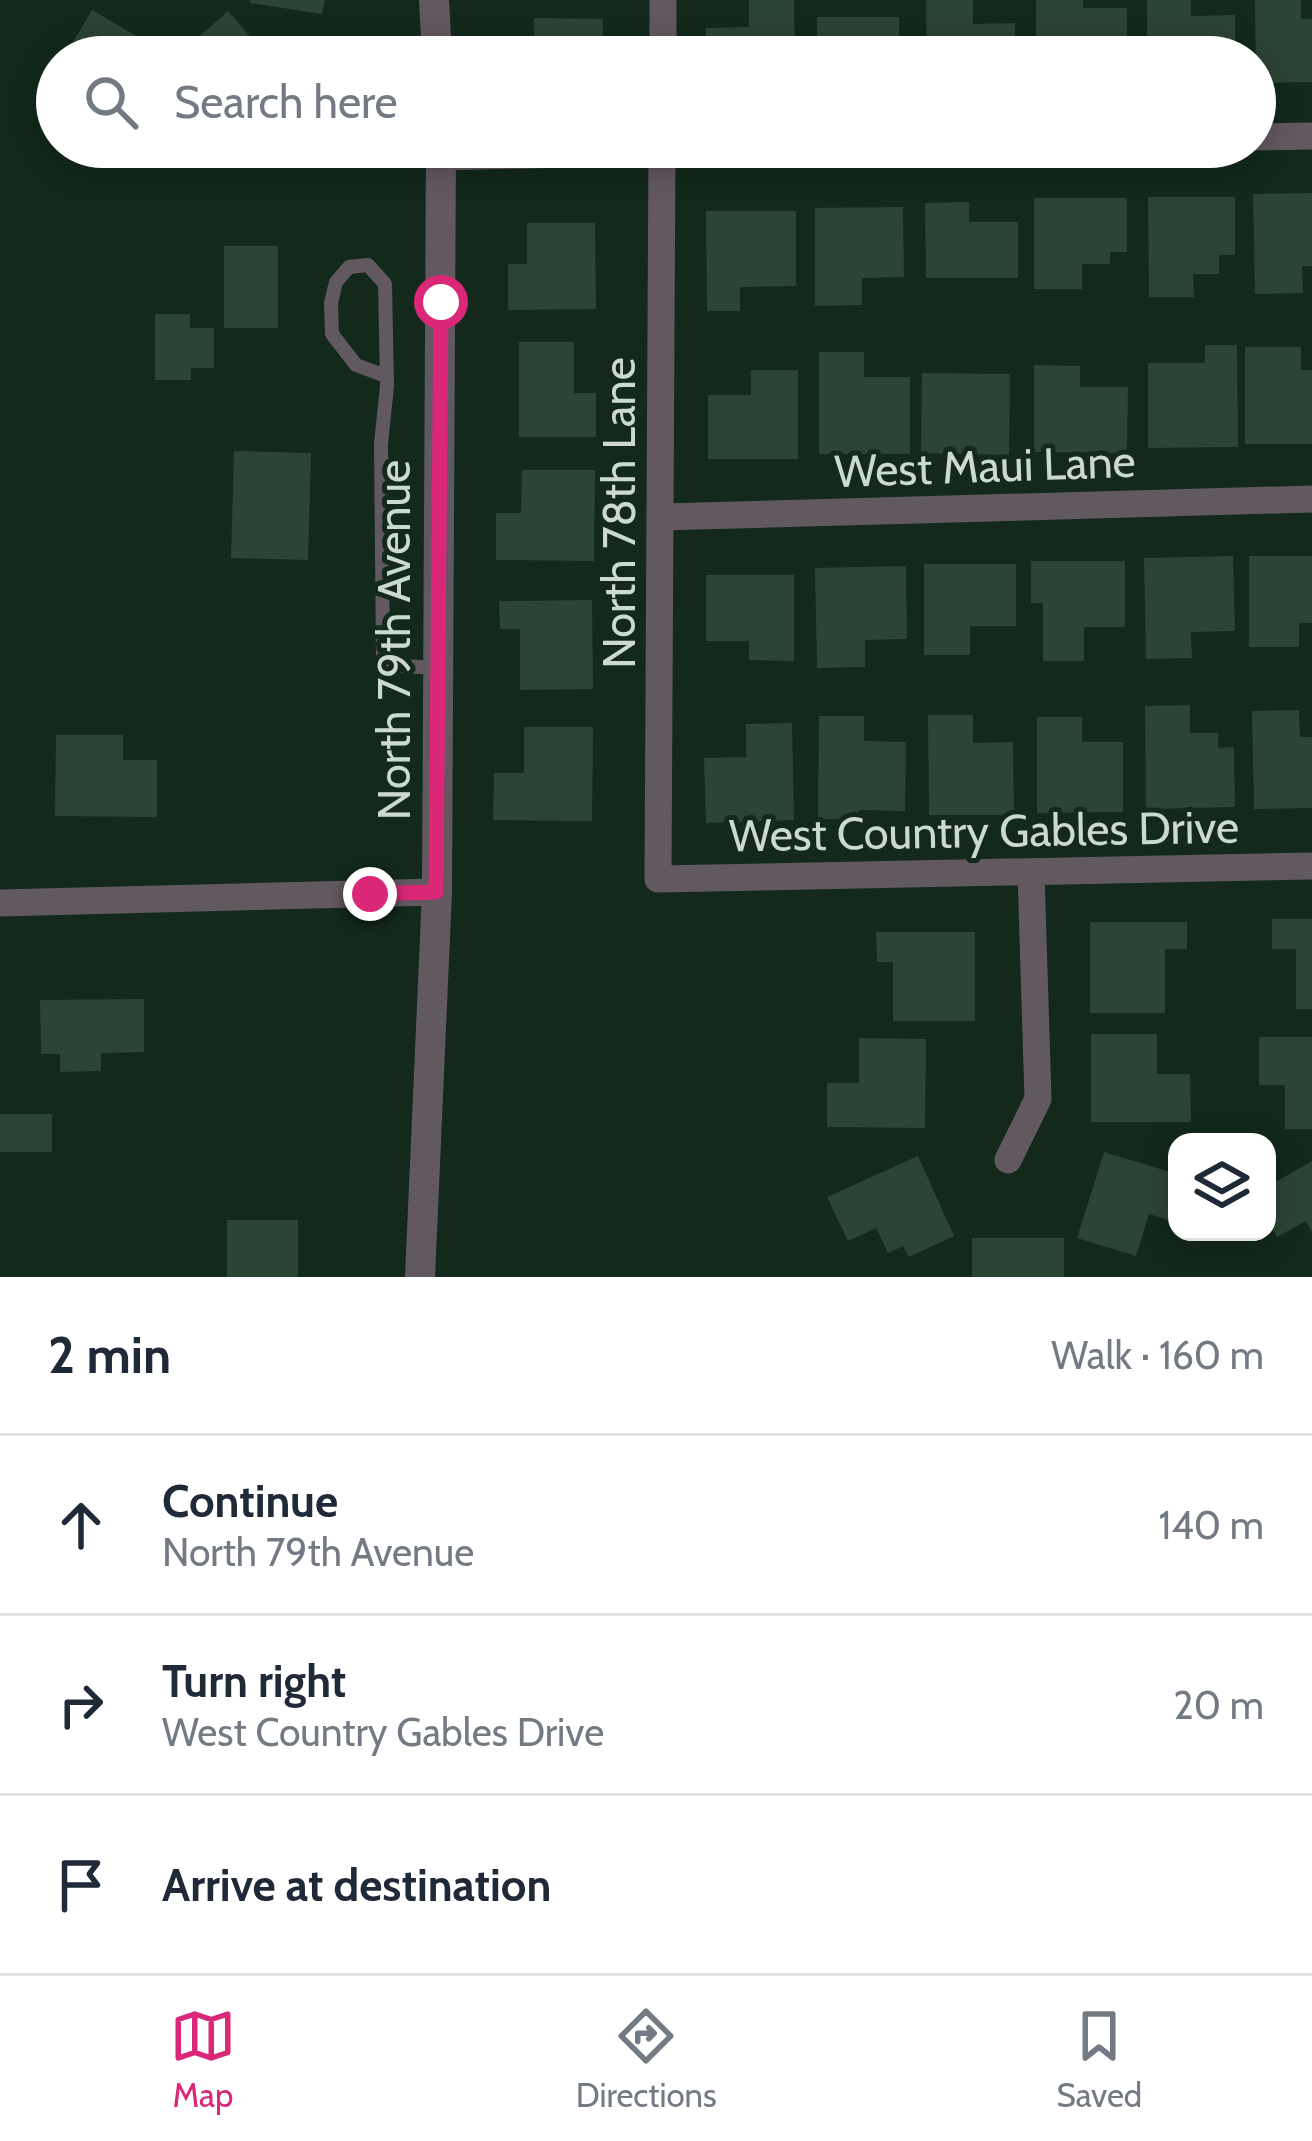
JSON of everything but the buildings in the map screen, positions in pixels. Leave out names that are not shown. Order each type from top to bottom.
[{"type":"street","points":[[434,0],[436,36]]},
{"type":"street","points":[[663,0],[663,36]]},
{"type":"street","points":[[1276,137],[1312,136]]},
{"type":"street","name":"North 79th Avenue","points":[[420,1277],[436,892],[441,168]]},
{"type":"street","name":"North 78th Lane","points":[[658,879],[662,168]]},
{"type":"street","name":"West Maui Lane","points":[[661,517],[1312,499]]},
{"type":"street","name":"West Country Gables Drive","points":[[658,879],[1312,866]]},
{"type":"street","points":[[1008,1160],[1038,1099],[1031,873]]},
{"type":"street","points":[[0,903],[436,892]]},
{"type":"lane","points":[[386,376],[356,365],[332,334],[336,282],[349,267],[368,266],[385,284],[386,376],[381,444],[383,659],[402,666],[439,668]]},
{"type":"route","points":[[370,894],[436,892],[441,302]]}]
